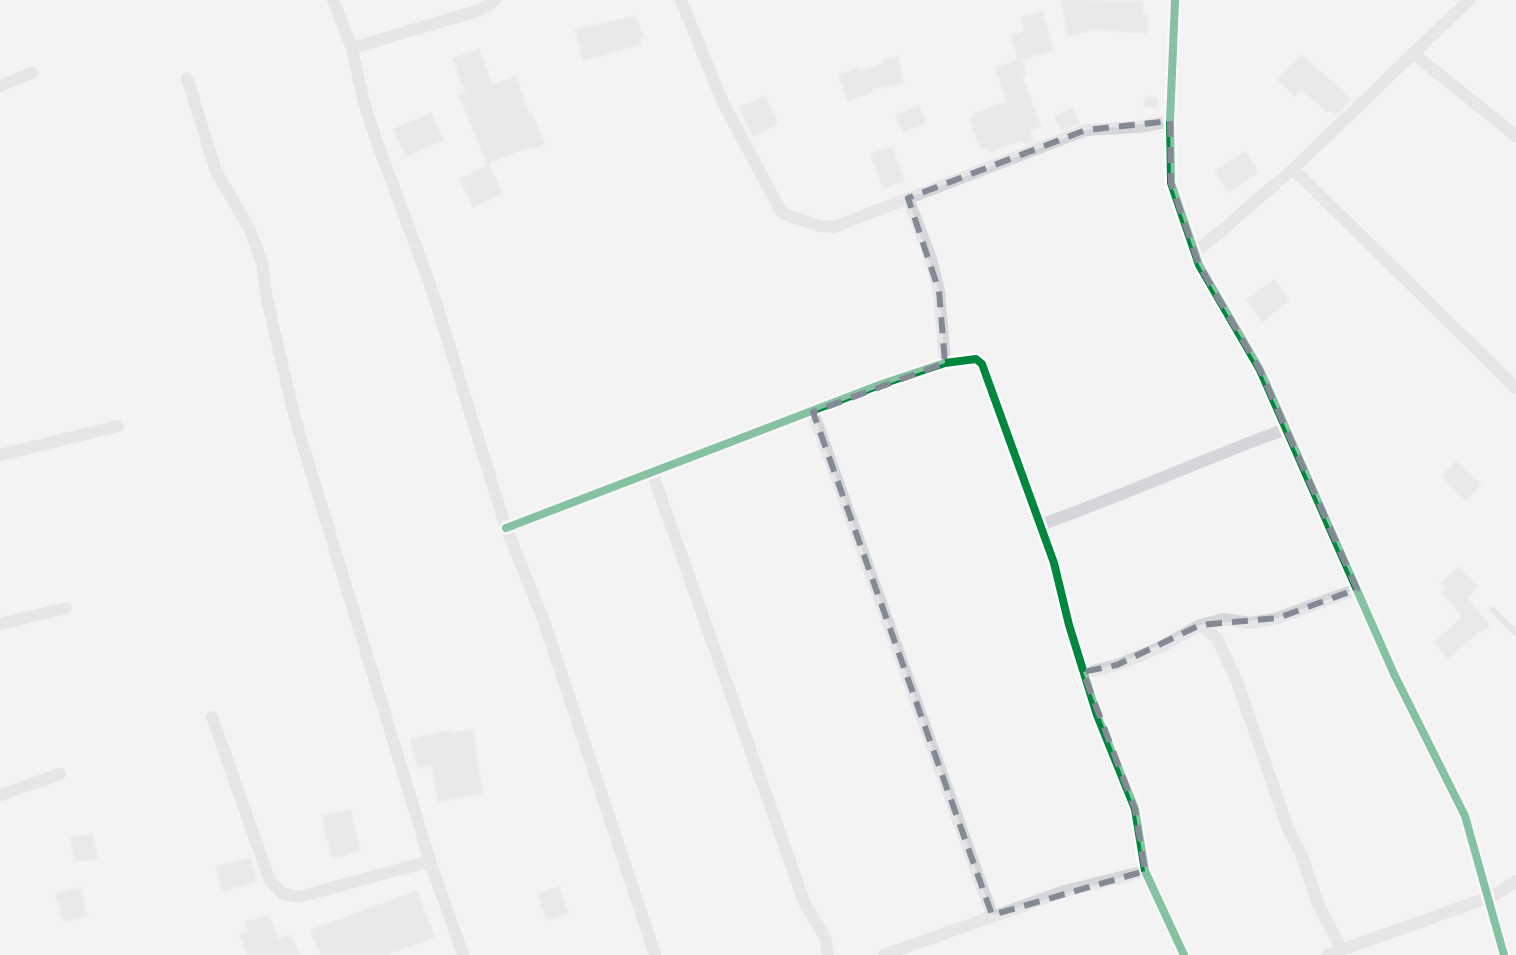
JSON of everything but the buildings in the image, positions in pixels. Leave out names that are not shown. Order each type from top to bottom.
[{"type":"street","points":[[333,0],[352,48],[374,134],[432,290],[506,528],[542,616],[655,955]]},
{"type":"street","points":[[352,48],[480,10],[495,0]]},
{"type":"street","points":[[681,0],[723,103],[782,213],[819,226],[834,227],[1086,130],[1139,127],[1170,121]]},
{"type":"street","points":[[1175,0],[1171,183],[1199,265],[1260,370],[1394,674],[1465,816],[1504,955]]},
{"type":"street","points":[[1195,253],[1293,169],[1469,0]]},
{"type":"street","points":[[1413,53],[1516,136]]},
{"type":"street","points":[[0,86],[32,73]]},
{"type":"street","points":[[187,78],[216,171],[250,230],[262,263],[267,299],[295,419],[430,861],[463,955]]},
{"type":"street","points":[[1293,169],[1516,388]]},
{"type":"street","points":[[908,198],[931,259],[939,291],[945,363]]},
{"type":"street","points":[[506,528],[882,384],[945,363],[976,359],[982,364],[1054,563],[1097,715],[1135,809],[1145,871],[1184,955]]},
{"type":"street","points":[[813,412],[992,915]]},
{"type":"street","points":[[0,455],[118,426]]},
{"type":"street","points":[[1040,525],[1286,429]]},
{"type":"street","points":[[652,472],[805,904],[825,937],[828,955]]},
{"type":"street","points":[[1084,673],[1117,665],[1161,647],[1200,625],[1223,619],[1251,623],[1278,618],[1357,589]]},
{"type":"street","points":[[0,624],[66,608]]},
{"type":"street","points":[[1200,625],[1217,638],[1238,684],[1288,829],[1301,854],[1318,904],[1342,950]]},
{"type":"street","points":[[212,717],[270,881],[283,894],[299,897],[430,861]]},
{"type":"street","points":[[0,795],[60,774]]},
{"type":"street","points":[[884,955],[1065,891],[1145,871]]},
{"type":"street","points":[[1328,955],[1502,892],[1516,881]]},
{"type":"lane","points":[[1493,610],[1516,633]]},
{"type":"highlighted area","points":[[1170,121],[1171,183],[1199,265],[1260,370],[1357,589],[1278,618],[1200,625],[1117,665],[1083,672],[1135,809],[1145,871],[992,915],[813,412],[945,363],[939,291],[908,198],[1086,130]]},
{"type":"cycle path","points":[[1175,0],[1171,183],[1199,265],[1260,370],[1394,674],[1465,816],[1504,955]]},
{"type":"cycle path","points":[[506,528],[882,384],[945,363],[976,359],[982,364],[1054,563],[1069,625],[1097,715],[1135,809],[1145,871],[1184,955]]}]
